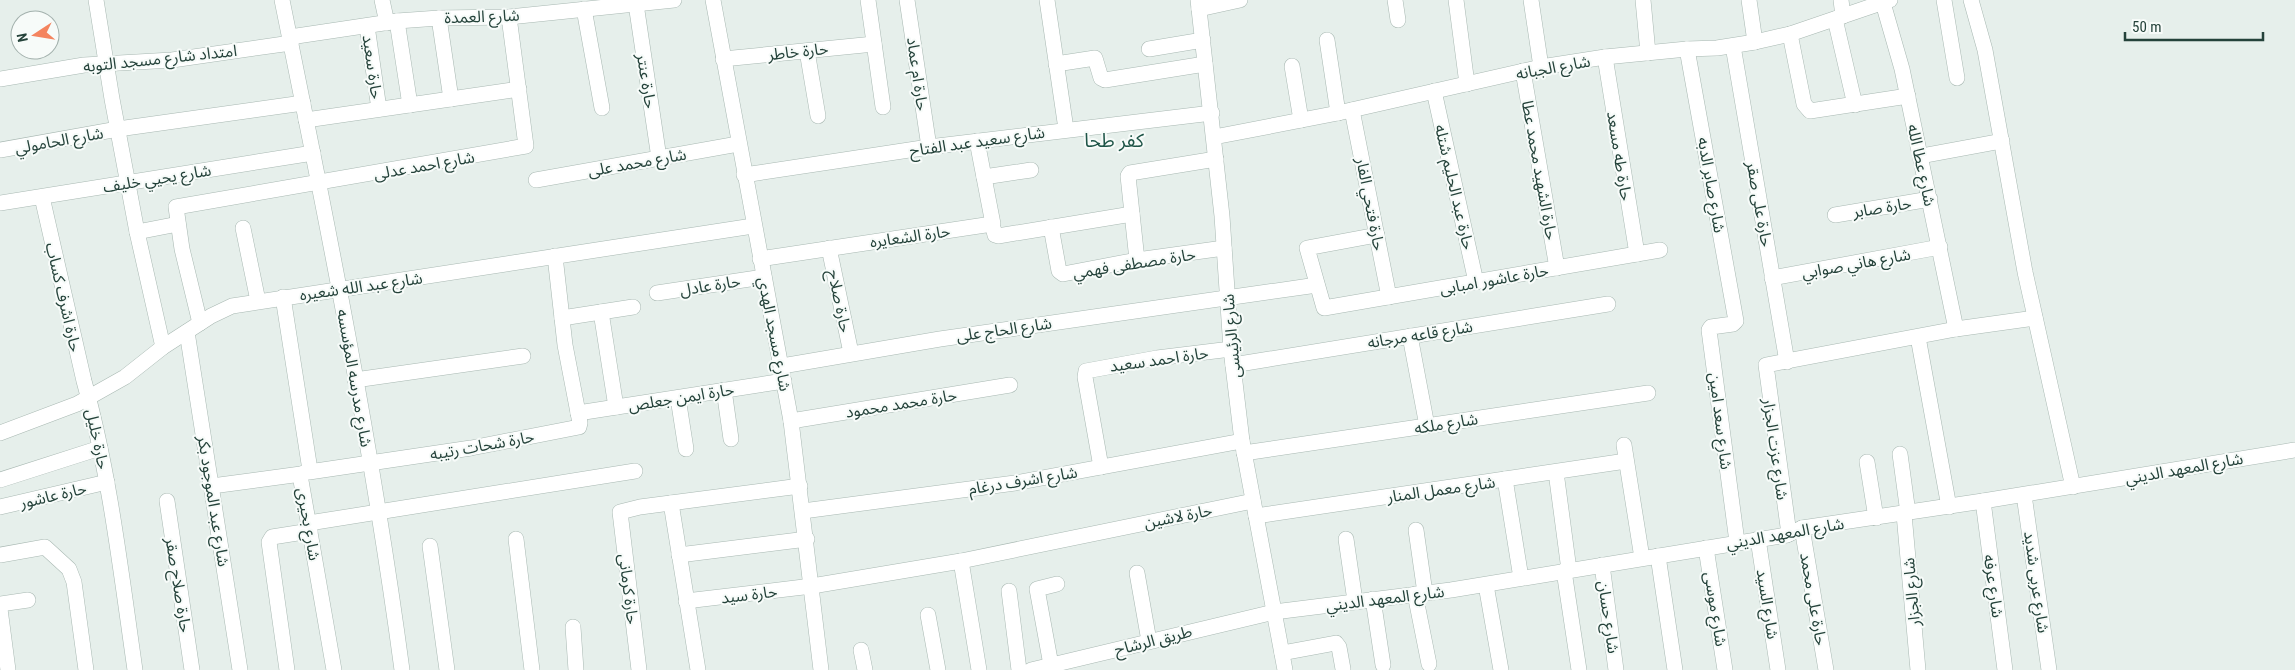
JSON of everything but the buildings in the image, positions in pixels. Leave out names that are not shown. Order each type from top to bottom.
[{"type":"street","points":[[96,0],[137,232],[163,347]]},
{"type":"street","name":"شارع مدرسه المؤسسه","points":[[282,0],[339,290],[378,511],[402,670]]},
{"type":"street","points":[[382,0],[392,22],[410,105]]},
{"type":"street","name":"شارع العمدة","points":[[290,40],[392,22],[440,18],[509,17],[674,0]]},
{"type":"street","name":"شارع مسجد الهدي","points":[[713,0],[753,226],[791,421],[822,670]]},
{"type":"street","points":[[868,0],[883,106]]},
{"type":"street","name":"حارة ام عماد","points":[[907,0],[928,147]]},
{"type":"street","points":[[1047,0],[1066,129]]},
{"type":"street","points":[[1199,4],[1240,0]]},
{"type":"street","points":[[1395,0],[1398,20]]},
{"type":"street","points":[[1456,0],[1467,84]]},
{"type":"street","points":[[1531,0],[1541,68]]},
{"type":"street","points":[[1643,0],[1648,53]]},
{"type":"street","points":[[1749,0],[1755,42]]},
{"type":"street","points":[[1841,0],[1839,18],[1855,105]]},
{"type":"street","points":[[1944,0],[1957,78]]},
{"type":"street","points":[[1971,0],[1985,50],[2025,272],[2073,487]]},
{"type":"street","name":"شارع الجبانه","points":[[1214,137],[1345,111],[1523,71],[1605,58],[1733,46],[1755,42],[1790,34],[1887,1]]},
{"type":"street","name":"شارع عطا الله","points":[[1887,1],[1956,329]]},
{"type":"street","name":"حارة عنتر","points":[[636,4],[659,158]]},
{"type":"street","name":"شارع الرئيسى","points":[[1199,4],[1212,113],[1231,349],[1243,447],[1284,670]]},
{"type":"street","points":[[584,9],[602,108]]},
{"type":"street","points":[[306,120],[519,89],[509,17]]},
{"type":"street","points":[[440,18],[451,99]]},
{"type":"street","name":"حارة سعيد","points":[[367,26],[379,109]]},
{"type":"street","points":[[1790,34],[1804,104],[1810,111],[1816,112],[1908,96]]},
{"type":"street","name":"امتداد شارع مسجد التوبه","points":[[0,80],[108,63],[172,60],[290,40]]},
{"type":"street","points":[[1149,49],[1203,40]]},
{"type":"street","name":"حارة فتحي الفار","points":[[1327,40],[1377,235],[1390,298]]},
{"type":"street","name":"حارة خاطر","points":[[723,59],[874,44]]},
{"type":"street","name":"حارة على صقر","points":[[1733,46],[1787,362]]},
{"type":"street","name":"شارع صابر الدبه","points":[[1687,49],[1736,321]]},
{"type":"street","points":[[807,51],[818,116]]},
{"type":"street","points":[[1056,64],[1096,58],[1104,80],[1205,64]]},
{"type":"street","name":"حارة طه مسعد","points":[[1605,58],[1637,254]]},
{"type":"street","points":[[1292,66],[1301,120]]},
{"type":"street","name":"حارة الشهيد محمد عطا","points":[[1523,71],[1558,268]]},
{"type":"street","name":"شارع احمد عدلى","points":[[178,224],[176,207],[180,206],[319,184],[525,147],[528,143],[519,89]]},
{"type":"street","name":"حارة عبد الحليم شتله","points":[[1434,91],[1476,282]]},
{"type":"street","name":"شارع الحامولي","points":[[0,150],[118,129],[303,103]]},
{"type":"street","name":"شارع سعيد عبد الفتاح","points":[[744,175],[928,147],[1212,113]]},
{"type":"street","points":[[977,141],[997,236],[1132,214]]},
{"type":"street","points":[[1921,156],[2002,141]]},
{"type":"street","name":"شارع محمد على","points":[[536,180],[738,144]]},
{"type":"street","name":"شارع يحيي خليف","points":[[0,203],[313,153]]},
{"type":"street","points":[[1137,260],[1128,178],[1131,172],[1216,159]]},
{"type":"street","points":[[984,177],[1031,170]]},
{"type":"street","name":"حارة اشرف كساب","points":[[42,197],[89,396]]},
{"type":"street","name":"حارة صابر","points":[[1835,214],[1930,199]]},
{"type":"street","points":[[137,232],[178,224],[187,274],[200,323]]},
{"type":"street","name":"حارة الشعايره","points":[[760,259],[993,224]]},
{"type":"street","name":"شارع عبد الله شعيره","points":[[0,434],[71,406],[125,377],[163,347],[200,323],[232,306],[753,226]]},
{"type":"street","name":"حارة مصطفى فهمي","points":[[1051,227],[1059,271],[1063,274],[1137,260],[1224,248]]},
{"type":"street","points":[[243,228],[258,301]]},
{"type":"street","points":[[1227,299],[1317,285],[1307,248],[1377,235]]},
{"type":"street","name":"شارع هاني صوابي","points":[[1772,278],[1940,247]]},
{"type":"street","name":"حارة صلاح","points":[[829,248],[851,353]]},
{"type":"street","name":"حارة عاشور امبابى","points":[[1317,285],[1323,307],[1328,309],[1660,250]]},
{"type":"street","points":[[555,256],[562,318],[578,413]]},
{"type":"street","name":"حارة عادل","points":[[657,293],[764,277]]},
{"type":"street","name":"شارع بحيرى","points":[[283,297],[310,527],[334,670]]},
{"type":"street","name":"شارع الحاج على","points":[[783,373],[851,353],[1227,299]]},
{"type":"street","name":"شارع قاعه مرجانه","points":[[1233,365],[1608,304]]},
{"type":"street","points":[[562,318],[633,307]]},
{"type":"street","points":[[602,312],[616,407]]},
{"type":"street","points":[[1787,362],[1956,329],[2035,318]]},
{"type":"street","name":"شارع سعد امين","points":[[1736,321],[1733,324],[1711,327],[1709,330],[1737,542]]},
{"type":"street","name":"شارع عبد الموجود بكر","points":[[188,332],[240,670]]},
{"type":"street","points":[[1410,336],[1427,426]]},
{"type":"street","points":[[1918,337],[1949,507]]},
{"type":"street","name":"حارة احمد سعيد","points":[[1101,468],[1085,377],[1088,370],[1157,358],[1231,349]]},
{"type":"street","points":[[355,380],[523,356]]},
{"type":"street","name":"شارع عزت الجزار","points":[[1787,362],[1767,364],[1764,368],[1795,531]]},
{"type":"street","name":"حارة ايمن جعلص","points":[[578,413],[724,390],[783,373]]},
{"type":"street","name":"حارة محمد محمود","points":[[791,421],[1010,385]]},
{"type":"street","points":[[724,390],[732,439]]},
{"type":"street","name":"شارع ملكه","points":[[1243,447],[1427,426],[1648,393]]},
{"type":"street","name":"حارة خليل","points":[[89,396],[107,482],[135,670]]},
{"type":"street","points":[[678,398],[686,449]]},
{"type":"street","name":"حارة شحات رتيبه","points":[[370,464],[577,428],[580,424],[578,413]]},
{"type":"street","points":[[1624,445],[1642,558]]},
{"type":"street","name":"شارع اشرف درغام","points":[[803,511],[928,496],[1243,447]]},
{"type":"street","points":[[0,480],[100,448]]},
{"type":"street","name":"شارع المعهد الديني","points":[[1274,612],[1486,585],[1795,531],[2295,450]]},
{"type":"street","name":"شارع الجزار","points":[[1900,454],[1918,670]]},
{"type":"street","name":"شارع معمل المنار","points":[[1256,516],[1626,461]]},
{"type":"street","points":[[1867,462],[1876,518]]},
{"type":"street","points":[[212,486],[370,464]]},
{"type":"street","points":[[287,670],[269,542],[272,537],[378,511],[635,471]]},
{"type":"street","points":[[1556,472],[1579,670]]},
{"type":"street","points":[[1505,479],[1520,578]]},
{"type":"street","name":"حارة عاشور","points":[[0,507],[107,482]]},
{"type":"street","points":[[698,670],[671,504],[800,486]]},
{"type":"street","name":"شارع عربى شديد","points":[[2024,495],[2049,670]]},
{"type":"street","name":"حارة لاشين","points":[[960,561],[1253,500]]},
{"type":"street","name":"حارة صلاح صقر","points":[[167,501],[192,670]]},
{"type":"street","name":"شارع عرفه","points":[[1983,501],[2005,670]]},
{"type":"street","name":"حارة كرمانى","points":[[639,670],[619,515],[622,510],[671,504]]},
{"type":"street","points":[[1416,530],[1420,594],[1429,664]]},
{"type":"street","name":"حارة على محمد","points":[[1795,531],[1826,670]]},
{"type":"street","name":"شارع السيد","points":[[1758,538],[1778,670]]},
{"type":"street","points":[[516,539],[532,670]]},
{"type":"street","points":[[679,555],[807,539]]},
{"type":"street","points":[[1346,539],[1355,601]]},
{"type":"street","points":[[430,546],[446,670]]},
{"type":"street","points":[[0,555],[45,547],[69,568],[74,582],[86,670]]},
{"type":"street","name":"شارع موسى","points":[[1706,548],[1725,670]]},
{"type":"street","points":[[1658,556],[1675,670]]},
{"type":"street","points":[[960,561],[979,670]]},
{"type":"street","name":"حارة سيد","points":[[686,601],[812,586],[960,561]]},
{"type":"street","name":"شارع حسان","points":[[1602,565],[1616,670]]},
{"type":"street","points":[[1137,573],[1149,640]]},
{"type":"street","points":[[1051,665],[1037,589],[1057,584]]},
{"type":"street","points":[[1486,585],[1501,670]]},
{"type":"street","points":[[1009,591],[1019,670]]},
{"type":"street","points":[[1373,599],[1383,665]]},
{"type":"street","points":[[0,604],[28,600]]},
{"type":"street","points":[[0,609],[8,670]]},
{"type":"street","name":"طريق الرشاح","points":[[1032,670],[1149,640],[1274,612]]},
{"type":"street","points":[[928,615],[938,670]]},
{"type":"street","points":[[573,627],[576,670]]},
{"type":"street","points":[[1282,652],[1336,643],[1339,647],[1343,669]]},
{"type":"street","points":[[861,650],[865,670]]},
{"type":"district","name":"كفر طحا","points":[[1114,140]]}]
